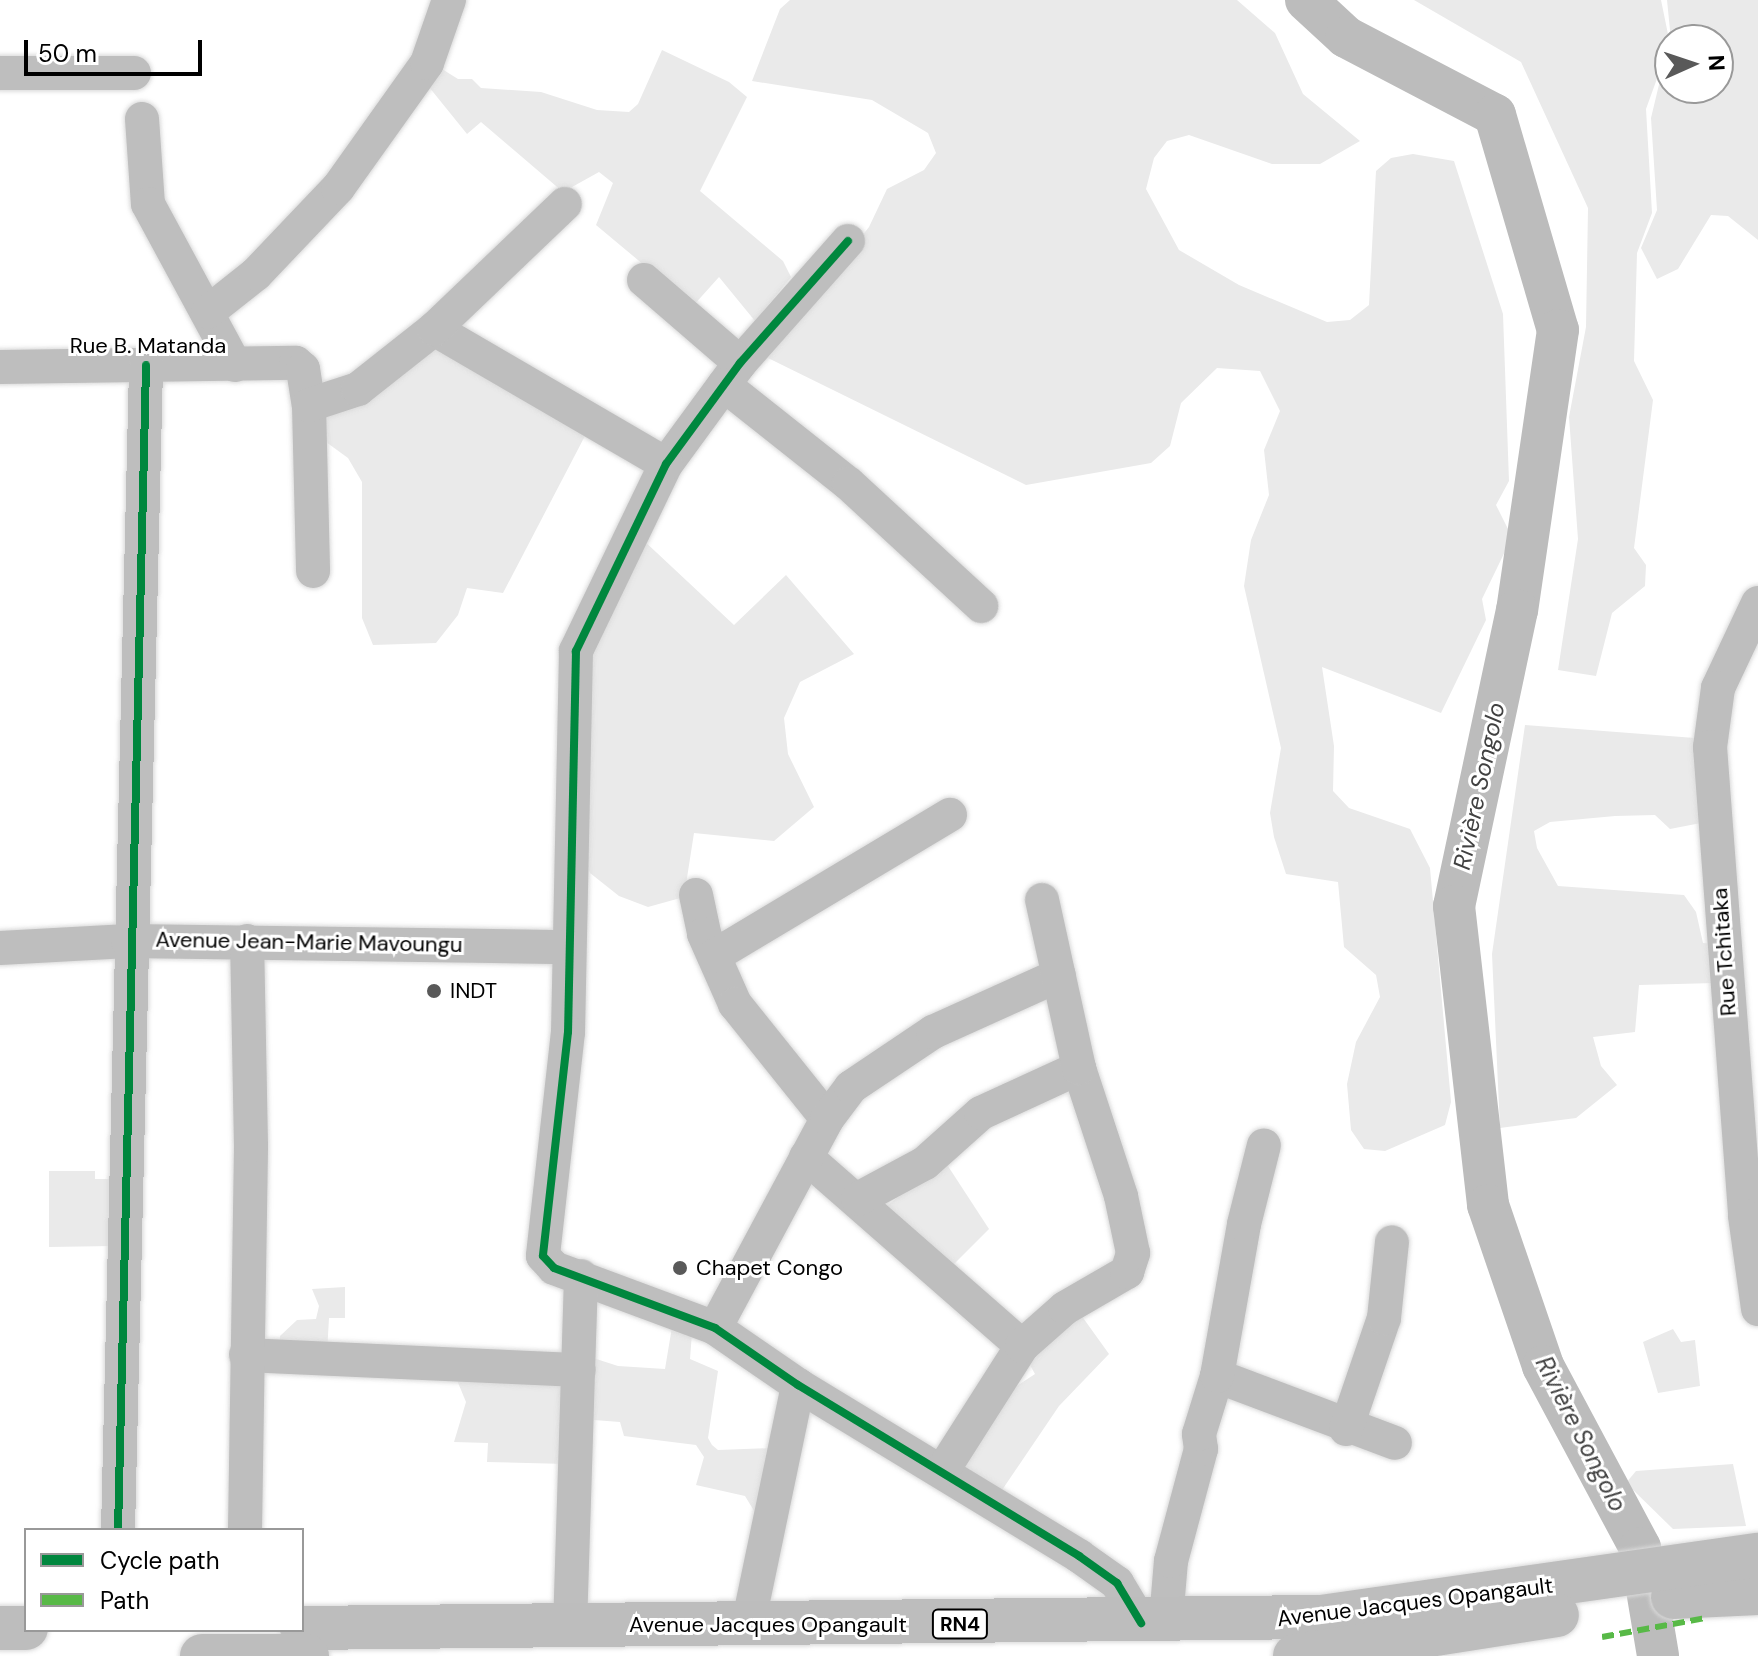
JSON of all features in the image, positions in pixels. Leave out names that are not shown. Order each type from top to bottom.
[{"type":"highway","name":"RN4","points":[[1617,1591],[1695,1581],[1758,1555]]},
{"type":"highway","name":"RN4","points":[[1695,1581],[1758,1593]]},
{"type":"highway","name":"Avenue Jacques Opangault","points":[[304,1628],[1154,1622],[1321,1617],[1617,1591]]},
{"type":"highway","name":"Avenue Jacques Opangault","points":[[1314,1655],[1617,1591]]},
{"type":"highway","points":[[0,1628],[24,1628]]},
{"type":"highway","points":[[202,1656],[307,1656]]},
{"type":"street","points":[[208,312],[256,274],[338,188],[427,63],[449,0]]},
{"type":"street","points":[[0,73],[134,73]]},
{"type":"street","points":[[142,119],[148,204],[235,365]]},
{"type":"street","points":[[313,571],[309,405],[358,389],[434,329],[565,204]]},
{"type":"street","points":[[848,241],[732,374],[666,464],[574,660],[568,1032],[543,1256],[554,1268],[715,1328],[798,1385],[943,1470],[1117,1583],[1154,1622]]},
{"type":"street","points":[[644,280],[732,374],[981,606]]},
{"type":"street","points":[[434,329],[666,464]]},
{"type":"street","name":"Rue B. Matanda","points":[[0,367],[296,363],[303,369],[309,405]]},
{"type":"street","points":[[118,1528],[128,941],[146,365]]},
{"type":"street","name":"Rue Tchitaka","points":[[1758,603],[1718,688],[1710,747],[1745,1216],[1758,1309]]},
{"type":"street","points":[[714,956],[950,815]]},
{"type":"street","points":[[696,895],[714,956],[735,1004],[827,1119]]},
{"type":"street","points":[[943,1470],[1022,1346],[1065,1308],[1127,1272],[1133,1253],[1121,1196],[1079,1068],[1042,900]]},
{"type":"street","name":"Avenue Jean-Marie Mavoungu","points":[[0,948],[128,941],[569,947]]},
{"type":"street","points":[[245,1528],[251,1146],[247,941]]},
{"type":"street","points":[[715,1328],[827,1119],[851,1087],[933,1032],[1059,975]]},
{"type":"street","points":[[858,1199],[925,1163],[981,1113],[1079,1068]]},
{"type":"street","points":[[1154,1622],[1217,1376],[1244,1224],[1264,1145]]},
{"type":"street","points":[[806,1157],[858,1199],[1022,1346]]},
{"type":"street","points":[[1346,1429],[1384,1318],[1392,1242]]},
{"type":"street","points":[[570,1627],[581,1276]]},
{"type":"street","points":[[246,1355],[579,1370]]},
{"type":"street","points":[[1217,1376],[1346,1429],[1395,1443]]},
{"type":"street","points":[[748,1625],[798,1385]]},
{"type":"shaded area","points":[[790,0],[1237,0],[1275,33],[1303,94],[1360,141],[1320,164],[1272,164],[1189,135],[1167,141],[1154,158],[1146,189],[1179,250],[1239,285],[1327,322],[1350,320],[1369,305],[1376,171],[1391,158],[1413,154],[1454,161],[1503,314],[1509,481],[1496,505],[1512,537],[1482,599],[1486,620],[1441,713],[1322,667],[1334,746],[1333,791],[1349,808],[1410,829],[1430,868],[1451,1102],[1445,1125],[1385,1151],[1364,1149],[1351,1130],[1347,1084],[1356,1042],[1380,997],[1376,975],[1344,947],[1338,882],[1286,874],[1274,837],[1270,813],[1281,748],[1244,586],[1251,540],[1269,495],[1264,450],[1280,411],[1260,371],[1217,368],[1181,403],[1170,446],[1151,463],[1026,485],[768,358],[869,227],[887,189],[924,170],[936,153],[928,133],[872,100],[752,81],[780,9]]},
{"type":"shaded area","points":[[1414,0],[1661,0],[1666,24],[1654,24],[1654,87],[1646,109],[1652,213],[1637,253],[1634,361],[1653,400],[1634,548],[1646,565],[1645,586],[1612,613],[1596,676],[1558,670],[1578,539],[1569,417],[1586,327],[1588,208],[1521,62]]},
{"type":"shaded area","points":[[1667,0],[1758,0],[1758,240],[1728,216],[1711,215],[1678,269],[1657,279],[1641,248],[1657,210],[1651,118],[1654,104],[1734,104],[1734,24],[1669,24]]},
{"type":"shaded area","points":[[662,50],[729,82],[747,97],[700,191],[783,261],[791,277],[755,321],[719,277],[693,306],[596,225],[613,183],[599,172],[563,192],[481,122],[467,134],[429,87],[434,64],[458,79],[472,79],[481,88],[541,92],[597,110],[629,112],[638,104]]},
{"type":"shaded area","points":[[440,338],[586,434],[503,593],[467,588],[458,615],[436,643],[373,645],[362,618],[362,482],[348,458],[326,442],[320,413]]},
{"type":"shaded area","points":[[641,538],[734,625],[786,575],[854,654],[800,682],[784,718],[788,754],[814,807],[774,841],[694,833],[684,897],[648,907],[619,896],[590,873],[581,851],[583,669]]},
{"type":"shaded area","points":[[1525,725],[1695,738],[1706,822],[1670,829],[1655,815],[1615,816],[1550,822],[1534,831],[1537,848],[1558,886],[1684,895],[1696,912],[1703,943],[1716,944],[1715,983],[1639,985],[1635,1032],[1593,1037],[1601,1066],[1617,1085],[1576,1118],[1500,1128],[1492,954]]},
{"type":"shaded area","points":[[944,1160],[989,1229],[948,1270],[883,1209]]},
{"type":"shaded area","points":[[49,1171],[95,1171],[95,1179],[112,1179],[113,1246],[49,1247]]},
{"type":"shaded area","points":[[345,1287],[345,1318],[329,1318],[327,1353],[279,1353],[280,1336],[297,1320],[316,1319],[319,1306],[312,1289]]},
{"type":"shaded area","points":[[1076,1308],[1109,1354],[1059,1406],[1000,1493],[954,1467],[1000,1397],[1035,1374],[1024,1354]]},
{"type":"shaded area","points":[[672,1327],[692,1333],[690,1359],[718,1371],[708,1438],[712,1445],[718,1450],[773,1448],[759,1519],[745,1496],[696,1485],[704,1457],[696,1445],[624,1436],[620,1422],[594,1420],[582,1426],[587,1356],[618,1366],[665,1369]]},
{"type":"shaded area","points":[[1673,1329],[1681,1342],[1695,1340],[1700,1386],[1658,1393],[1643,1342]]},
{"type":"shaded area","points":[[454,1373],[562,1379],[566,1464],[487,1462],[488,1443],[454,1442],[466,1402]]},
{"type":"shaded area","points":[[1733,1464],[1746,1526],[1673,1529],[1626,1483],[1636,1471]]},
{"type":"waterway","name":"Rivière Songolo","points":[[1306,0],[1346,37],[1495,115],[1558,330],[1517,610],[1454,906],[1488,1205],[1543,1366],[1640,1548],[1658,1656]]},
{"type":"marked path","points":[[1602,1637],[1706,1618]]},
{"type":"cycle path","points":[[848,241],[740,363],[666,464],[576,651],[568,1032],[543,1256],[554,1268],[715,1328],[798,1385],[1079,1556],[1117,1583],[1141,1623]]},
{"type":"cycle path","points":[[118,1528],[146,365]]},
{"type":"place","name":"INDT","points":[[434,991]]},
{"type":"place","name":"Chapet Congo","points":[[680,1268]]}]
